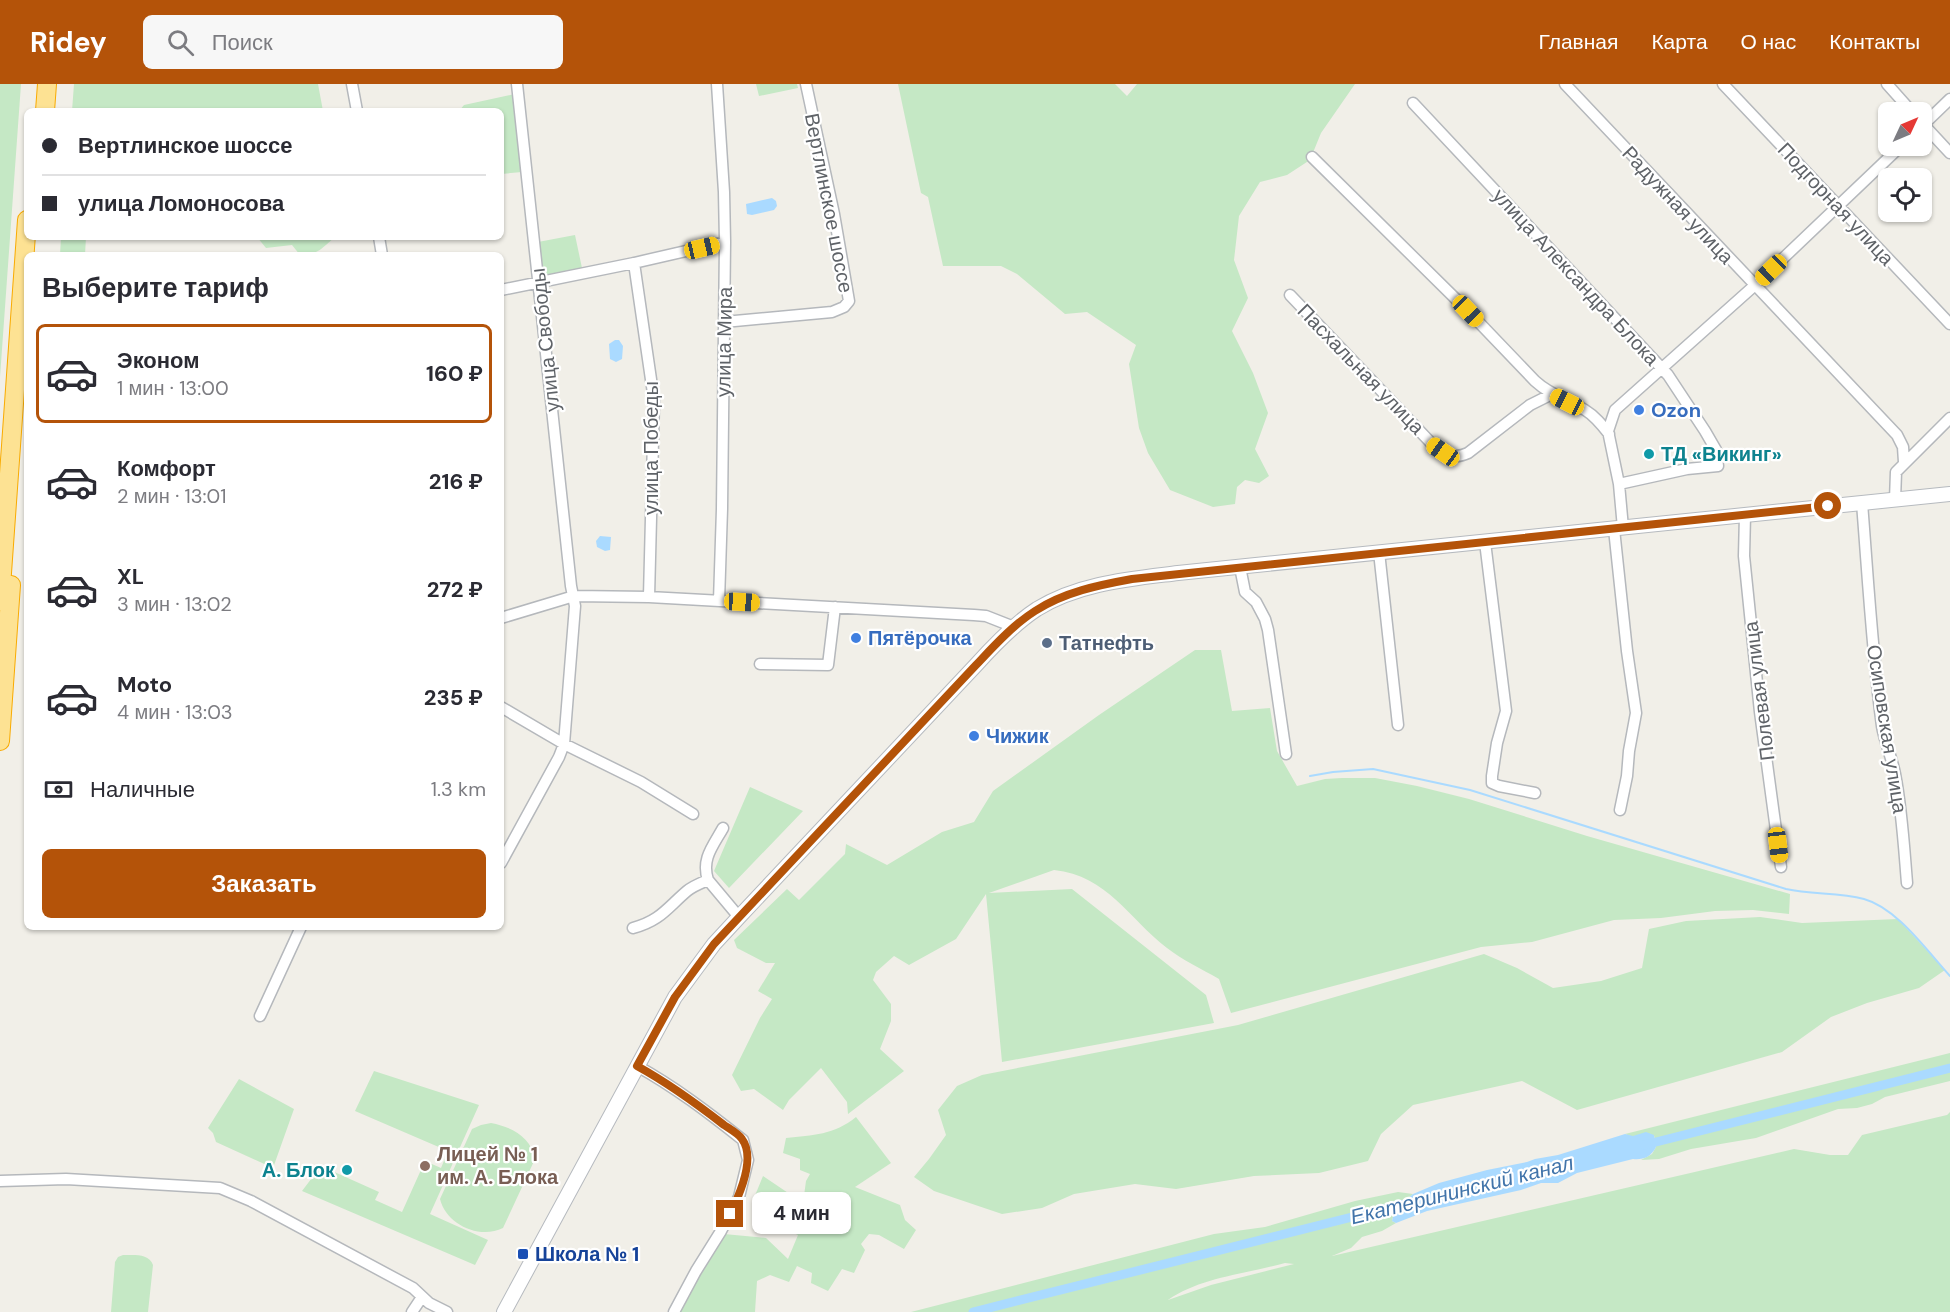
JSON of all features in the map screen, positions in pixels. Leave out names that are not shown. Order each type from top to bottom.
[{"type":"highway","points":[[35,108],[37,84]]},
{"type":"highway","points":[[45,108],[46,84]]},
{"type":"highway","points":[[0,601],[24,262]]},
{"type":"highway","points":[[0,741],[24,406]]},
{"type":"main road","points":[[504,1312],[637,1066],[690,974],[738,917],[976,665],[1014,627],[1045,605],[1087,588],[1132,579],[1950,494]]},
{"type":"street","points":[[352,84],[356,108]]},
{"type":"street","name":"улица Свободы","points":[[504,858],[560,757],[564,744],[575,606],[517,84]]},
{"type":"street","name":"улица Мира","points":[[717,84],[725,242],[719,601]]},
{"type":"street","name":"Вертлинское шоссе","points":[[724,322],[832,312],[841,310],[849,301],[840,245],[806,84]]},
{"type":"street","name":"Радужная улица","points":[[1565,84],[1754,286],[1898,435],[1903,447],[1904,462]]},
{"type":"street","name":"Подгорная улица","points":[[1723,84],[1950,324]]},
{"type":"street","points":[[1887,84],[1903,102]]},
{"type":"street","points":[[1932,116],[1950,99]]},
{"type":"street","name":"улица Александра Блока","points":[[1413,103],[1662,369],[1716,450],[1718,466],[1687,469],[1619,484]]},
{"type":"street","points":[[1932,135],[1950,153]]},
{"type":"street","points":[[1312,156],[1535,381],[1552,394],[1586,410],[1609,434]]},
{"type":"street","points":[[1620,810],[1636,713],[1627,651],[1619,528],[1619,484],[1609,424],[1615,410],[1754,286],[1890,156]]},
{"type":"street","points":[[504,290],[725,242]]},
{"type":"street","name":"улица Победы","points":[[634,263],[654,400],[649,597]]},
{"type":"street","name":"Пасхальная улица","points":[[1290,295],[1433,445],[1449,456],[1468,453],[1530,405],[1552,394]]},
{"type":"street","points":[[1895,500],[1896,472],[1950,418]]},
{"type":"street","name":"Осиповская улица","points":[[1862,503],[1881,715],[1885,742],[1895,772],[1904,837],[1907,883]]},
{"type":"street","name":"Полевая улица","points":[[1745,515],[1744,556],[1760,712],[1781,867]]},
{"type":"street","points":[[1485,542],[1506,711],[1497,743],[1492,783],[1535,793]]},
{"type":"street","points":[[1379,552],[1398,725]]},
{"type":"street","points":[[1240,567],[1245,592],[1256,602],[1265,619],[1286,754]]},
{"type":"street","points":[[504,617],[574,596],[649,597],[974,615],[986,616],[1014,627]]},
{"type":"street","points":[[760,664],[828,664],[835,607]]},
{"type":"street","points":[[504,709],[564,744],[641,782],[693,814]]},
{"type":"street","points":[[723,828],[706,860],[704,869],[708,880],[738,917]]},
{"type":"street","points":[[633,928],[659,917],[688,890],[708,880]]},
{"type":"street","points":[[260,1016],[300,930]]},
{"type":"street","points":[[637,1066],[706,1111],[743,1140],[748,1160],[739,1197],[674,1312]]},
{"type":"street","points":[[0,1181],[76,1180],[220,1188],[261,1206],[413,1288],[422,1297],[447,1312]]},
{"type":"street","points":[[412,1312],[422,1297]]},
{"type":"green space","points":[[0,84],[21,84],[0,377]]},
{"type":"green space","points":[[74,84],[318,84],[322,108],[72,108]]},
{"type":"green space","points":[[756,84],[797,84],[798,88],[759,96]]},
{"type":"green space","points":[[898,84],[1115,84],[1127,96],[1137,84],[1355,84],[1321,133],[1310,160],[1287,175],[1260,182],[1239,216],[1234,260],[1248,298],[1232,331],[1253,373],[1268,413],[1255,449],[1269,476],[1259,483],[1245,480],[1237,487],[1235,504],[1213,507],[1170,490],[1148,453],[1139,428],[1129,364],[1136,345],[1087,312],[1065,314],[1017,274],[1001,266],[943,266],[928,197],[921,193]]},
{"type":"green space","points":[[515,94],[522,172],[504,174],[504,108],[462,108],[464,105]]},
{"type":"green space","points":[[575,235],[582,268],[545,275],[542,272],[538,242]]},
{"type":"green space","points":[[61,240],[86,240],[85,252],[60,252]]},
{"type":"green space","points":[[259,240],[332,240],[316,252],[298,252],[292,245],[266,248]]},
{"type":"green space","points":[[1195,650],[1221,650],[1232,711],[1270,708],[1277,751],[1297,786],[1325,779],[1375,778],[1469,799],[1587,836],[1790,894],[1789,914],[1753,910],[1715,911],[1661,918],[1614,920],[1532,942],[1481,947],[1231,1013],[1219,979],[1167,948],[1103,889],[1089,880],[1054,870],[989,893],[1072,889],[1206,995],[1214,1023],[1002,1062],[986,894],[956,939],[909,965],[894,956],[876,972],[873,980],[891,1004],[891,1021],[880,1049],[904,1071],[848,1114],[847,1102],[821,1068],[789,1100],[783,1110],[754,1089],[741,1091],[732,1075],[772,999],[758,991],[775,963],[766,963],[737,948],[734,940],[787,889],[799,900],[845,854],[846,844],[887,865],[942,832],[974,822],[993,791]]},
{"type":"green space","points":[[750,787],[803,811],[729,888],[714,871]]},
{"type":"green space","points":[[1760,917],[1802,923],[1898,919],[1945,970],[1919,988],[1867,1003],[1831,1017],[1782,1052],[1577,1110],[1522,1081],[1413,1105],[1381,1134],[1368,1161],[1319,1173],[1254,1176],[1176,1189],[1135,1184],[1074,1194],[1042,1208],[1002,1214],[934,1191],[914,1177],[946,1135],[938,1110],[957,1086],[982,1075],[1238,1025],[1484,954],[1517,968],[1553,988],[1601,981],[1642,968],[1649,929],[1686,921]]},
{"type":"green space","points":[[1950,1053],[1950,1081],[1885,1097],[1857,1108],[1838,1109],[1756,1138],[1691,1149],[1659,1159],[1641,1160],[1652,1154],[1656,1147],[1654,1135],[1633,1137],[1625,1134]]},
{"type":"green space","points":[[374,1071],[479,1105],[430,1214],[488,1240],[475,1265],[302,1191],[321,1166],[379,1192],[375,1200],[402,1212],[425,1161],[441,1168],[448,1151],[355,1111]]},
{"type":"green space","points":[[239,1079],[294,1109],[273,1168],[216,1142],[213,1133],[208,1128]]},
{"type":"green space","points":[[1950,1112],[1950,1312],[911,1312],[1214,1234],[1265,1227],[1355,1201],[1398,1192],[1413,1194],[1406,1200],[1397,1200],[1392,1221],[1396,1223],[1382,1231],[1362,1237],[1351,1248],[1332,1256],[1794,1149],[1830,1155],[1848,1155],[1862,1135],[1947,1115]],"holes":[[[1285,1263],[1294,1264],[1211,1285],[1168,1300],[1209,1281]]]},
{"type":"green space","points":[[856,1117],[891,1163],[855,1187],[900,1205],[905,1220],[916,1230],[904,1249],[879,1235],[869,1234],[861,1244],[865,1250],[854,1273],[842,1269],[828,1291],[811,1283],[812,1273],[797,1266],[789,1282],[770,1275],[757,1281],[755,1312],[677,1312],[724,1234],[766,1238],[788,1259],[798,1235],[773,1224],[778,1208],[754,1198],[763,1176],[803,1203],[806,1181],[810,1174],[800,1170],[800,1159],[783,1153],[786,1138],[831,1131]]},
{"type":"green space","points":[[491,1123],[519,1134],[533,1151],[535,1159],[503,1228],[494,1231],[474,1231],[449,1216],[440,1199],[472,1129]]},
{"type":"green space","points":[[123,1255],[148,1258],[153,1265],[148,1312],[111,1312],[115,1262]]},
{"type":"water","points":[[772,198],[776,201],[777,206],[774,210],[747,214],[746,204]]},
{"type":"water","points":[[619,340],[623,346],[622,359],[616,362],[610,359],[609,344]]},
{"type":"water","points":[[600,536],[611,537],[610,550],[605,551],[597,547],[596,541]]},
{"type":"water","points":[[1646,1132],[1654,1135],[1656,1147],[1652,1153],[1643,1158],[1577,1173],[1558,1183],[1541,1183],[1521,1190],[1427,1211],[1396,1223],[1392,1221],[1394,1213],[1389,1205],[1396,1200],[1406,1200],[1413,1194],[1439,1183],[1558,1155],[1625,1134],[1633,1136]]},
{"type":"waterway","points":[[1310,776],[1373,769],[1470,790],[1786,889],[1864,899],[1888,911],[1900,921],[1950,976]]},
{"type":"waterway","name":"Екатерининский канал","points":[[1644,1145],[1950,1068]]},
{"type":"waterway","name":"Екатерининский канал","points":[[973,1312],[1400,1205]]},
{"type":"place","name":"Ozon","points":[[1639,410]]},
{"type":"place","name":"ТД «Викинг»","points":[[1649,454]]},
{"type":"place","name":"Пятёрочка","points":[[856,638]]},
{"type":"place","name":"Татнефть","points":[[1047,643]]},
{"type":"place","name":"Чижик","points":[[974,736]]},
{"type":"place","name":"Лицей № 1 им. А. Блока","points":[[425,1166]]},
{"type":"place","name":"А. Блок","points":[[347,1170]]},
{"type":"place","name":"Школа № 1","points":[[523,1254]]},
{"type":"route","points":[[730,1214],[739,1197],[746,1173],[748,1160],[743,1140],[706,1111],[637,1066],[675,997],[714,944],[989,651],[1036,610],[1074,592],[1132,579],[1828,506]]}]
